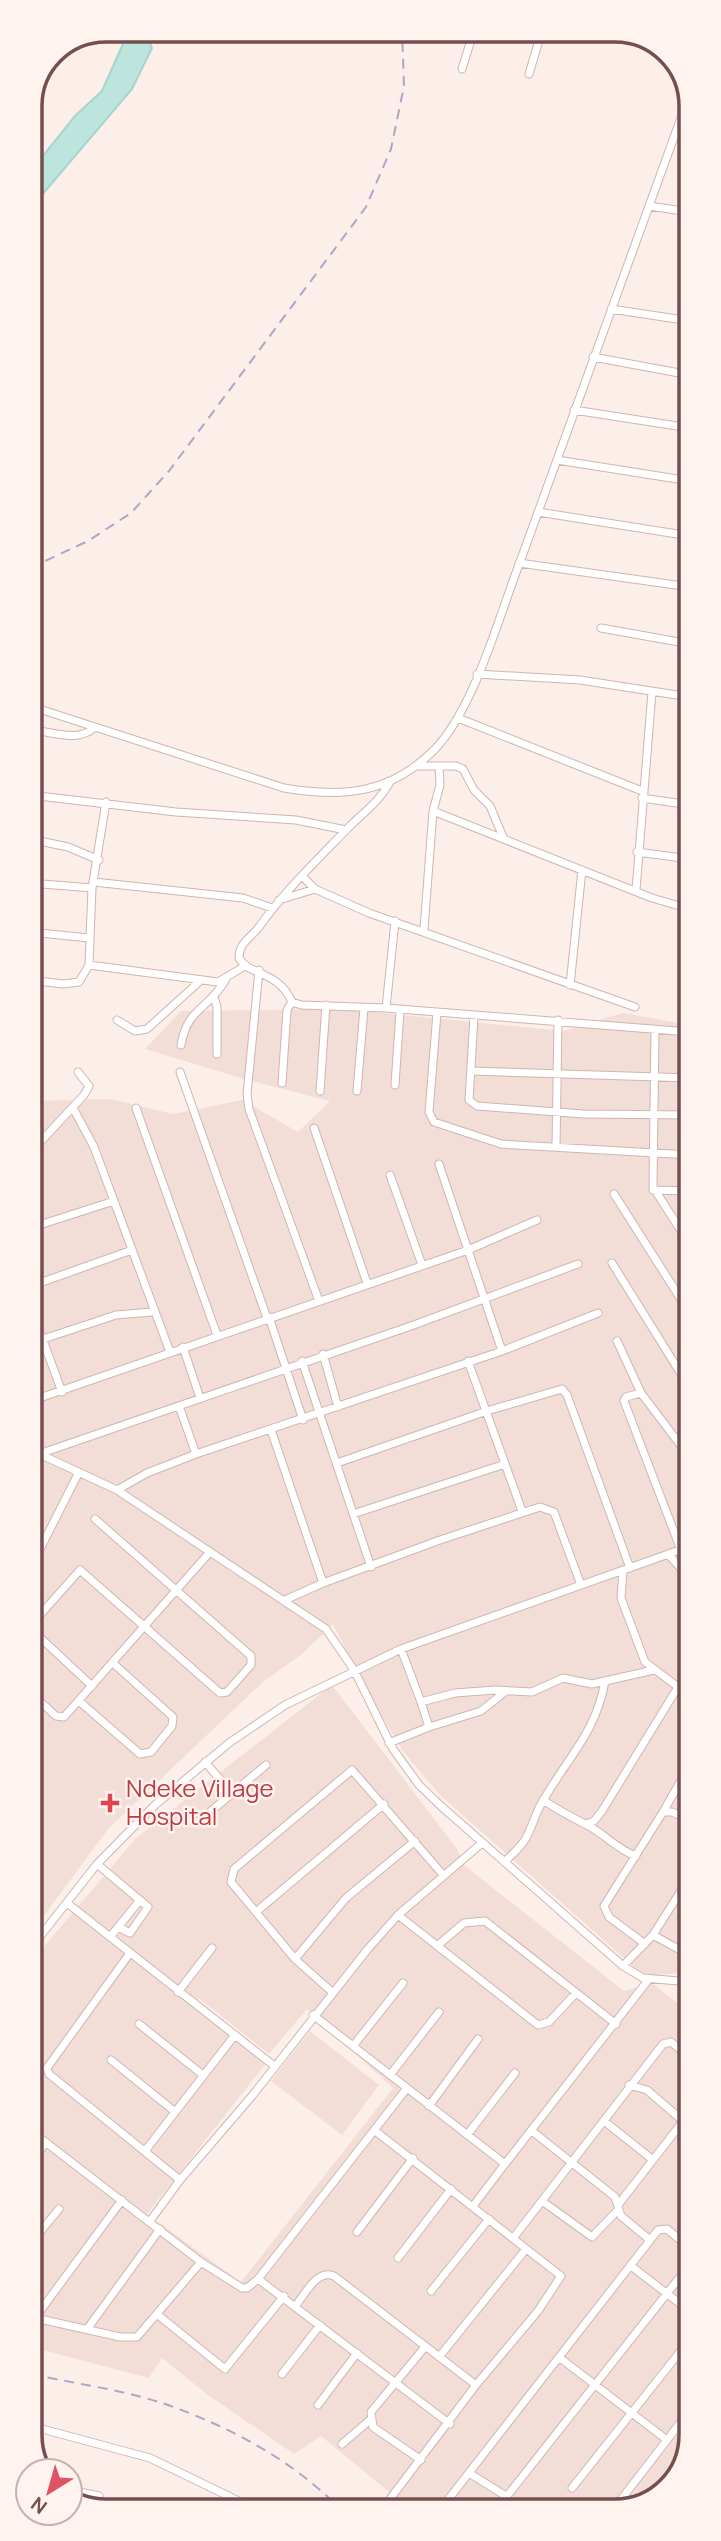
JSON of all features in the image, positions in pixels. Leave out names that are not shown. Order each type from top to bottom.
[{"type":"street","points":[[462,69],[470,42]]},
{"type":"street","points":[[528,74],[538,42]]},
{"type":"street","points":[[42,710],[294,790],[340,795],[391,782],[416,766],[436,748],[458,718],[477,674],[679,123]]},
{"type":"street","points":[[649,206],[679,210]]},
{"type":"street","points":[[611,309],[679,319]]},
{"type":"street","points":[[593,357],[679,373]]},
{"type":"street","points":[[574,410],[679,426]]},
{"type":"street","points":[[557,460],[679,479]]},
{"type":"street","points":[[538,512],[679,534]]},
{"type":"street","points":[[519,564],[679,586]]},
{"type":"street","points":[[601,628],[679,642]]},
{"type":"street","points":[[477,674],[580,680],[679,696]]},
{"type":"street","points":[[636,890],[652,692]]},
{"type":"street","points":[[458,718],[642,795],[679,803]]},
{"type":"street","points":[[42,731],[60,732],[75,737],[86,736],[94,728]]},
{"type":"street","points":[[416,766],[460,767],[466,772],[474,790],[490,806],[503,837]]},
{"type":"street","points":[[424,929],[433,811],[440,785],[439,766]]},
{"type":"street","points":[[391,782],[374,807],[346,830],[278,900],[241,947],[239,958],[244,966],[258,970],[283,986],[292,1002],[309,1006],[386,1008],[679,1031]]},
{"type":"street","points":[[42,796],[193,814],[296,820],[346,830]]},
{"type":"street","points":[[42,981],[75,983],[89,965],[93,885],[106,802]]},
{"type":"street","points":[[433,811],[679,905]]},
{"type":"street","points":[[42,842],[68,847],[99,860]]},
{"type":"street","points":[[638,852],[679,858]]},
{"type":"street","points":[[570,985],[582,870]]},
{"type":"street","points":[[303,877],[315,889],[394,920],[635,1007]]},
{"type":"street","points":[[42,883],[243,898],[272,908]]},
{"type":"street","points":[[278,900],[315,889]]},
{"type":"street","points":[[386,1008],[394,920]]},
{"type":"street","points":[[42,933],[89,938]]},
{"type":"street","points":[[89,965],[175,976],[199,982],[218,982],[244,966]]},
{"type":"street","points":[[258,970],[247,1094],[249,1109],[319,1301]]},
{"type":"street","points":[[181,1045],[189,1018],[214,998],[226,979]]},
{"type":"street","points":[[117,1020],[135,1031],[147,1029],[199,982]]},
{"type":"street","points":[[214,998],[217,1007],[217,1054]]},
{"type":"street","points":[[282,1083],[288,1010],[292,1002]]},
{"type":"street","points":[[320,1091],[326,1005]]},
{"type":"street","points":[[357,1091],[364,1008]]},
{"type":"street","points":[[395,1085],[400,1011]]},
{"type":"street","points":[[437,1013],[429,1112],[432,1120],[473,1133],[489,1142],[679,1154]]},
{"type":"street","points":[[474,1016],[469,1100],[473,1105],[558,1113],[679,1115]]},
{"type":"street","points":[[556,1147],[558,1020]]},
{"type":"street","points":[[655,1030],[653,1189],[679,1227]]},
{"type":"street","points":[[471,1071],[679,1078]]},
{"type":"street","points":[[42,1140],[73,1108],[89,1086],[78,1072]]},
{"type":"street","points":[[180,1072],[288,1367],[303,1420]]},
{"type":"street","points":[[73,1108],[94,1147],[152,1312],[170,1352]]},
{"type":"street","points":[[136,1108],[217,1335]]},
{"type":"street","points":[[314,1128],[367,1283]]},
{"type":"street","points":[[439,1164],[481,1298],[502,1351]]},
{"type":"street","points":[[390,1175],[422,1265]]},
{"type":"street","points":[[653,1189],[679,1190]]},
{"type":"street","points":[[614,1194],[679,1296]]},
{"type":"street","points":[[42,1224],[114,1201]]},
{"type":"street","points":[[42,1398],[468,1250],[537,1220]]},
{"type":"street","points":[[42,1281],[132,1250]]},
{"type":"street","points":[[612,1263],[679,1371]]},
{"type":"street","points":[[42,1451],[411,1326],[578,1264]]},
{"type":"street","points":[[62,1392],[43,1338],[116,1315],[152,1312]]},
{"type":"street","points":[[117,1490],[147,1473],[196,1454],[502,1351],[598,1313]]},
{"type":"street","points":[[617,1342],[641,1393],[679,1443]]},
{"type":"street","points":[[183,1348],[200,1398]]},
{"type":"street","points":[[323,1354],[338,1407]]},
{"type":"street","points":[[302,1361],[371,1567]]},
{"type":"street","points":[[468,1362],[522,1511]]},
{"type":"street","points":[[337,1463],[487,1411],[558,1389],[565,1392],[627,1569],[621,1598],[645,1662],[678,1687],[602,1811],[594,1821],[586,1824]]},
{"type":"street","points":[[641,1393],[626,1397],[624,1401],[679,1545]]},
{"type":"street","points":[[179,1405],[196,1454]]},
{"type":"street","points":[[271,1430],[323,1583]]},
{"type":"street","points":[[42,1458],[117,1490],[326,1629],[354,1670],[389,1743],[419,1785],[623,1966],[639,1977],[679,1981]]},
{"type":"street","points":[[353,1514],[505,1464]]},
{"type":"street","points":[[42,1545],[79,1472]]},
{"type":"street","points":[[285,1600],[323,1583],[522,1511],[545,1507],[554,1512],[581,1586]]},
{"type":"street","points":[[42,1614],[80,1570],[220,1693],[227,1692],[251,1665],[251,1656],[95,1519]]},
{"type":"street","points":[[42,1934],[97,1864],[155,1805],[205,1762],[285,1705],[401,1649],[679,1551]]},
{"type":"street","points":[[42,1702],[60,1717],[79,1702],[210,1552]]},
{"type":"street","points":[[668,1554],[679,1566]]},
{"type":"street","points":[[42,1638],[92,1686]]},
{"type":"street","points":[[401,1649],[429,1727]]},
{"type":"street","points":[[79,1702],[140,1754],[151,1752],[172,1726],[173,1717],[114,1664]]},
{"type":"street","points":[[421,1702],[455,1693],[532,1692],[563,1678],[592,1684],[654,1670]]},
{"type":"street","points":[[504,1862],[525,1840],[543,1800],[580,1748],[600,1709],[605,1681]]},
{"type":"street","points":[[389,1743],[481,1711],[506,1691]]},
{"type":"street","points":[[205,1762],[233,1794]]},
{"type":"street","points":[[198,1822],[266,1765]]},
{"type":"street","points":[[332,1992],[295,1959],[231,1882],[232,1872],[349,1771],[355,1771],[443,1876]]},
{"type":"street","points":[[645,1944],[609,1917],[604,1906],[679,1784]]},
{"type":"street","points":[[543,1800],[574,1821],[586,1824],[610,1844],[636,1856]]},
{"type":"street","points":[[256,1912],[384,1804]]},
{"type":"street","points":[[663,1812],[679,1815]]},
{"type":"street","points":[[295,1959],[346,1898],[415,1841]]},
{"type":"street","points":[[150,2221],[180,2180],[252,2096],[313,2015],[398,1914],[482,1843]]},
{"type":"street","points":[[97,1864],[148,1909],[130,1933],[118,1927]]},
{"type":"street","points":[[623,1966],[653,1935],[679,1895]]},
{"type":"street","points":[[110,1937],[140,1900]]},
{"type":"street","points":[[67,1903],[273,2065]]},
{"type":"street","points":[[398,1914],[538,2025],[548,2022],[575,1994]]},
{"type":"street","points":[[437,1946],[464,1923],[485,1920],[616,2024]]},
{"type":"street","points":[[653,1935],[679,1949]]},
{"type":"street","points":[[178,1992],[212,1948]]},
{"type":"street","points":[[130,1953],[47,2068],[49,2074],[180,2180]]},
{"type":"street","points":[[473,2206],[649,1979]]},
{"type":"street","points":[[353,2046],[402,1983]]},
{"type":"street","points":[[390,2075],[439,2012]]},
{"type":"street","points":[[313,2015],[505,2165]]},
{"type":"street","points":[[139,2024],[203,2075]]},
{"type":"street","points":[[145,2151],[234,2035]]},
{"type":"street","points":[[429,2106],[478,2039]]},
{"type":"street","points":[[514,2237],[629,2085],[667,2041],[679,2050]]},
{"type":"street","points":[[111,2060],[174,2111]]},
{"type":"street","points":[[467,2135],[515,2073]]},
{"type":"street","points":[[629,2085],[647,2090],[679,2118]]},
{"type":"street","points":[[42,2139],[201,2262],[242,2288],[247,2288],[258,2279],[407,2088]]},
{"type":"street","points":[[604,2121],[653,2160]]},
{"type":"street","points":[[542,2201],[592,2237],[679,2126]]},
{"type":"street","points":[[374,2130],[514,2237],[558,2273],[561,2280],[476,2385],[450,2424],[390,2499]]},
{"type":"street","points":[[532,2131],[615,2197],[621,2216],[650,2240]]},
{"type":"street","points":[[42,2148],[46,2142]]},
{"type":"street","points":[[357,2231],[413,2158]]},
{"type":"street","points":[[398,2258],[451,2189]]},
{"type":"street","points":[[42,2306],[122,2200]]},
{"type":"street","points":[[42,2230],[59,2209]]},
{"type":"street","points":[[431,2291],[489,2219]]},
{"type":"street","points":[[450,2499],[650,2240],[663,2228],[679,2240]]},
{"type":"street","points":[[88,2328],[160,2229]]},
{"type":"street","points":[[439,2357],[526,2249]]},
{"type":"street","points":[[42,2320],[131,2338],[141,2334],[201,2262]]},
{"type":"street","points":[[631,2266],[679,2302]]},
{"type":"street","points":[[296,2305],[320,2276],[327,2273],[476,2385]]},
{"type":"street","points":[[504,2499],[679,2278]]},
{"type":"street","points":[[258,2279],[296,2305],[450,2424]]},
{"type":"street","points":[[158,2315],[225,2369],[284,2296]]},
{"type":"street","points":[[282,2374],[320,2325]]},
{"type":"street","points":[[421,2460],[373,2427],[370,2420],[371,2412],[425,2347]]},
{"type":"street","points":[[317,2405],[357,2353]]},
{"type":"street","points":[[572,2488],[679,2353]]},
{"type":"street","points":[[560,2358],[667,2440]]},
{"type":"street","points":[[342,2444],[370,2420]]},
{"type":"street","points":[[621,2499],[679,2424]]},
{"type":"street","points":[[42,2429],[150,2458],[234,2499]]},
{"type":"street","points":[[469,2473],[506,2496]]},
{"type":"street","points":[[84,2493],[99,2496]]},
{"type":"shaded area","points":[[342,1009],[563,1031],[623,1013],[679,1023],[679,1973],[644,1976],[439,1794],[403,1751],[369,1695],[333,1624],[301,1655],[264,1681],[109,1828],[42,1918],[42,1101],[110,1099],[173,1114],[242,1100],[298,1132],[330,1101],[145,1049],[181,1011]]},
{"type":"shaded area","points":[[332,1685],[457,1849],[465,1866],[624,1991],[652,1983],[679,2004],[679,2435],[676,2456],[666,2474],[647,2490],[628,2498],[398,2499],[321,2436],[294,2454],[208,2395],[162,2358],[149,2378],[42,2350],[42,1949],[136,1838]],"holes":[[[199,1998],[269,2054],[307,2009],[393,2088],[241,2282],[147,2214],[267,2062],[194,2004]]]},
{"type":"shaded area","points":[[310,2031],[379,2085],[342,2135],[271,2081]]},
{"type":"water","points":[[149,42],[152,48],[132,89],[42,195],[42,157],[75,116],[102,91],[123,44]]},
{"type":"railway","points":[[42,562],[88,541],[131,513],[169,471],[366,207],[391,149],[404,86],[402,42]]},
{"type":"railway","points":[[42,2376],[118,2391],[192,2414],[261,2448],[303,2476],[330,2499]]},
{"type":"place","name":"Ndeke Village Hospital","points":[[110,1803]]}]
